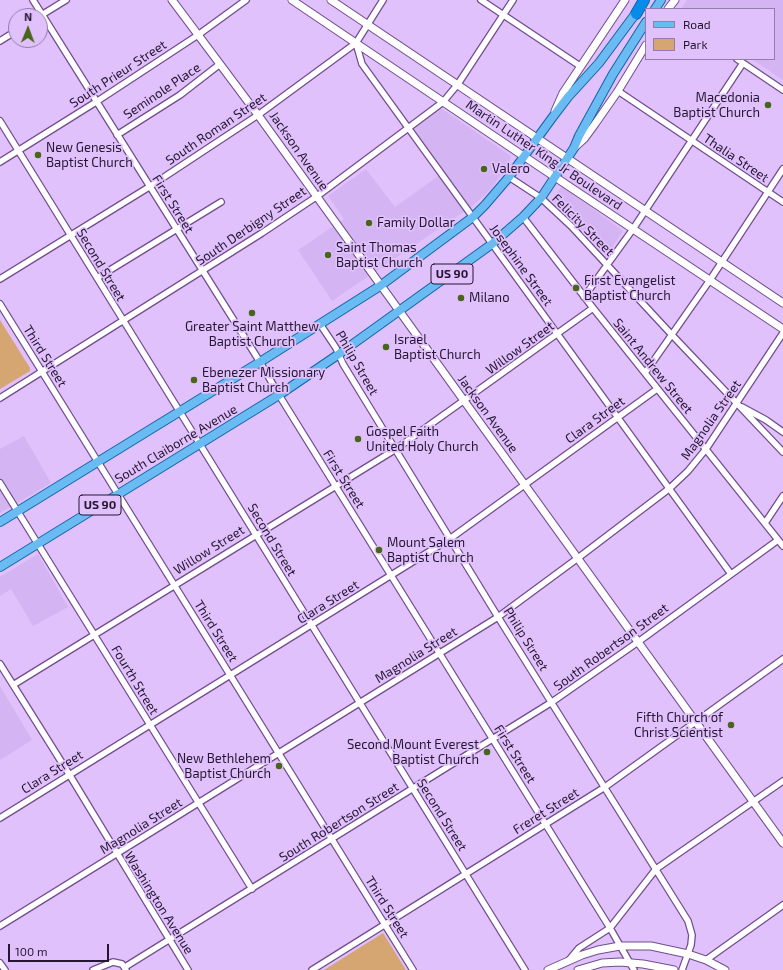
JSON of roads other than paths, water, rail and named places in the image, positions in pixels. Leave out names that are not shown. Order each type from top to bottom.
[{"type":"highway","points":[[636,14],[645,0]]},
{"type":"main road","name":"South Claiborne Avenue","points":[[0,522],[260,362],[380,286],[473,217],[509,177],[568,97],[599,63],[636,14]]},
{"type":"main road","name":"South Claiborne Avenue","points":[[0,566],[279,395],[399,312],[492,244],[523,217],[541,198],[574,148],[613,74],[645,24]]},
{"type":"street","points":[[48,12],[66,0]]},
{"type":"street","name":"Jackson Avenue","points":[[172,0],[258,115],[783,843]]},
{"type":"street","name":"South Prieur Street","points":[[0,162],[96,102],[198,35],[246,0]]},
{"type":"street","name":"Martin Luther King Jr Boulevard","points":[[292,0],[783,329]]},
{"type":"street","name":"Martin Luther King Jr Boulevard","points":[[331,0],[458,84],[645,212],[783,303]]},
{"type":"street","name":"South Roman Street","points":[[0,279],[149,187],[258,115],[356,43],[384,0]]},
{"type":"street","points":[[481,0],[580,66]]},
{"type":"street","name":"South Derbigny Street","points":[[0,398],[203,272],[316,197],[409,129],[443,102],[458,84],[513,0]]},
{"type":"street","name":"South Claiborne Avenue","points":[[552,118],[563,93],[625,0]]},
{"type":"street","points":[[669,8],[675,0]]},
{"type":"street","name":"First Street","points":[[48,27],[260,362],[335,486],[610,928],[634,970]]},
{"type":"street","name":"Josephine Street","points":[[356,43],[362,64],[731,574]]},
{"type":"street","name":"South Claiborne Avenue","points":[[574,148],[584,139],[618,90],[645,47]]},
{"type":"street","points":[[738,60],[783,90]]},
{"type":"street","points":[[584,297],[645,212],[743,63]]},
{"type":"street","name":"Seminole Place","points":[[117,135],[180,95],[220,64]]},
{"type":"street","name":"Thalia Street","points":[[618,90],[783,202]]},
{"type":"street","name":"Second Street","points":[[0,121],[525,970]]},
{"type":"street","points":[[645,373],[710,280],[783,169]]},
{"type":"street","name":"Felicity Street","points":[[509,177],[541,198],[571,226],[672,336],[783,452]]},
{"type":"street","points":[[97,278],[221,202]]},
{"type":"street","name":"Saint Andrew Street","points":[[523,217],[584,297],[783,546]]},
{"type":"street","name":"Third Street","points":[[0,304],[413,970]]},
{"type":"street","name":"Willow Street","points":[[13,685],[396,449],[593,308]]},
{"type":"street","name":"Philip Street","points":[[320,324],[336,348],[343,364],[498,617],[688,921],[691,945],[682,970]]},
{"type":"street","name":"Magnolia Street","points":[[0,926],[498,617],[578,558],[670,488],[688,471],[706,450],[783,333]]},
{"type":"street","name":"Clara Street","points":[[0,818],[451,538],[657,389]]},
{"type":"street","points":[[736,404],[766,420],[783,432]]},
{"type":"street","name":"Fourth Street","points":[[0,483],[252,889]]},
{"type":"street","points":[[765,523],[783,496]]},
{"type":"street","name":"South Robertson Street","points":[[93,970],[113,962],[118,962],[125,968],[552,702],[638,642],[778,540]]},
{"type":"street","name":"Freret Street","points":[[312,970],[605,787],[783,659]]},
{"type":"street","name":"Washington Avenue","points":[[0,664],[69,774],[116,854],[188,970]]},
{"type":"street","points":[[569,960],[579,948],[610,928],[656,869],[783,781]]},
{"type":"street","points":[[706,960],[783,905]]},
{"type":"street","points":[[548,970],[569,960],[598,950],[620,946],[651,946],[688,954],[706,960],[725,970]]},
{"type":"street","points":[[0,962],[5,970]]},
{"type":"street","points":[[578,970],[602,963],[653,965],[674,970]]},
{"type":"place","name":"Macedonia Baptist Church","points":[[768,105]]},
{"type":"place","name":"New Genesis Baptist Church","points":[[38,155]]},
{"type":"place","name":"Valero","points":[[484,169]]},
{"type":"place","name":"Family Dollar","points":[[369,223]]},
{"type":"place","name":"Saint Thomas Baptist Church","points":[[328,255]]},
{"type":"place","name":"First Evangelist Baptist Church","points":[[576,288]]},
{"type":"place","name":"Milano","points":[[461,298]]},
{"type":"place","name":"Greater Saint Matthew Baptist Church","points":[[252,313]]},
{"type":"place","name":"Israel Baptist Church","points":[[386,347]]},
{"type":"place","name":"Ebenezer Missionary Baptist Church","points":[[194,380]]},
{"type":"place","name":"Gospel Faith United Holy Church","points":[[358,439]]},
{"type":"place","name":"Mount Salem Baptist Church","points":[[379,550]]},
{"type":"place","name":"Fifth Church of Christ Scientist","points":[[731,725]]},
{"type":"place","name":"Second Mount Everest Baptist Church","points":[[487,752]]},
{"type":"place","name":"New Bethlehem Baptist Church","points":[[279,766]]}]
